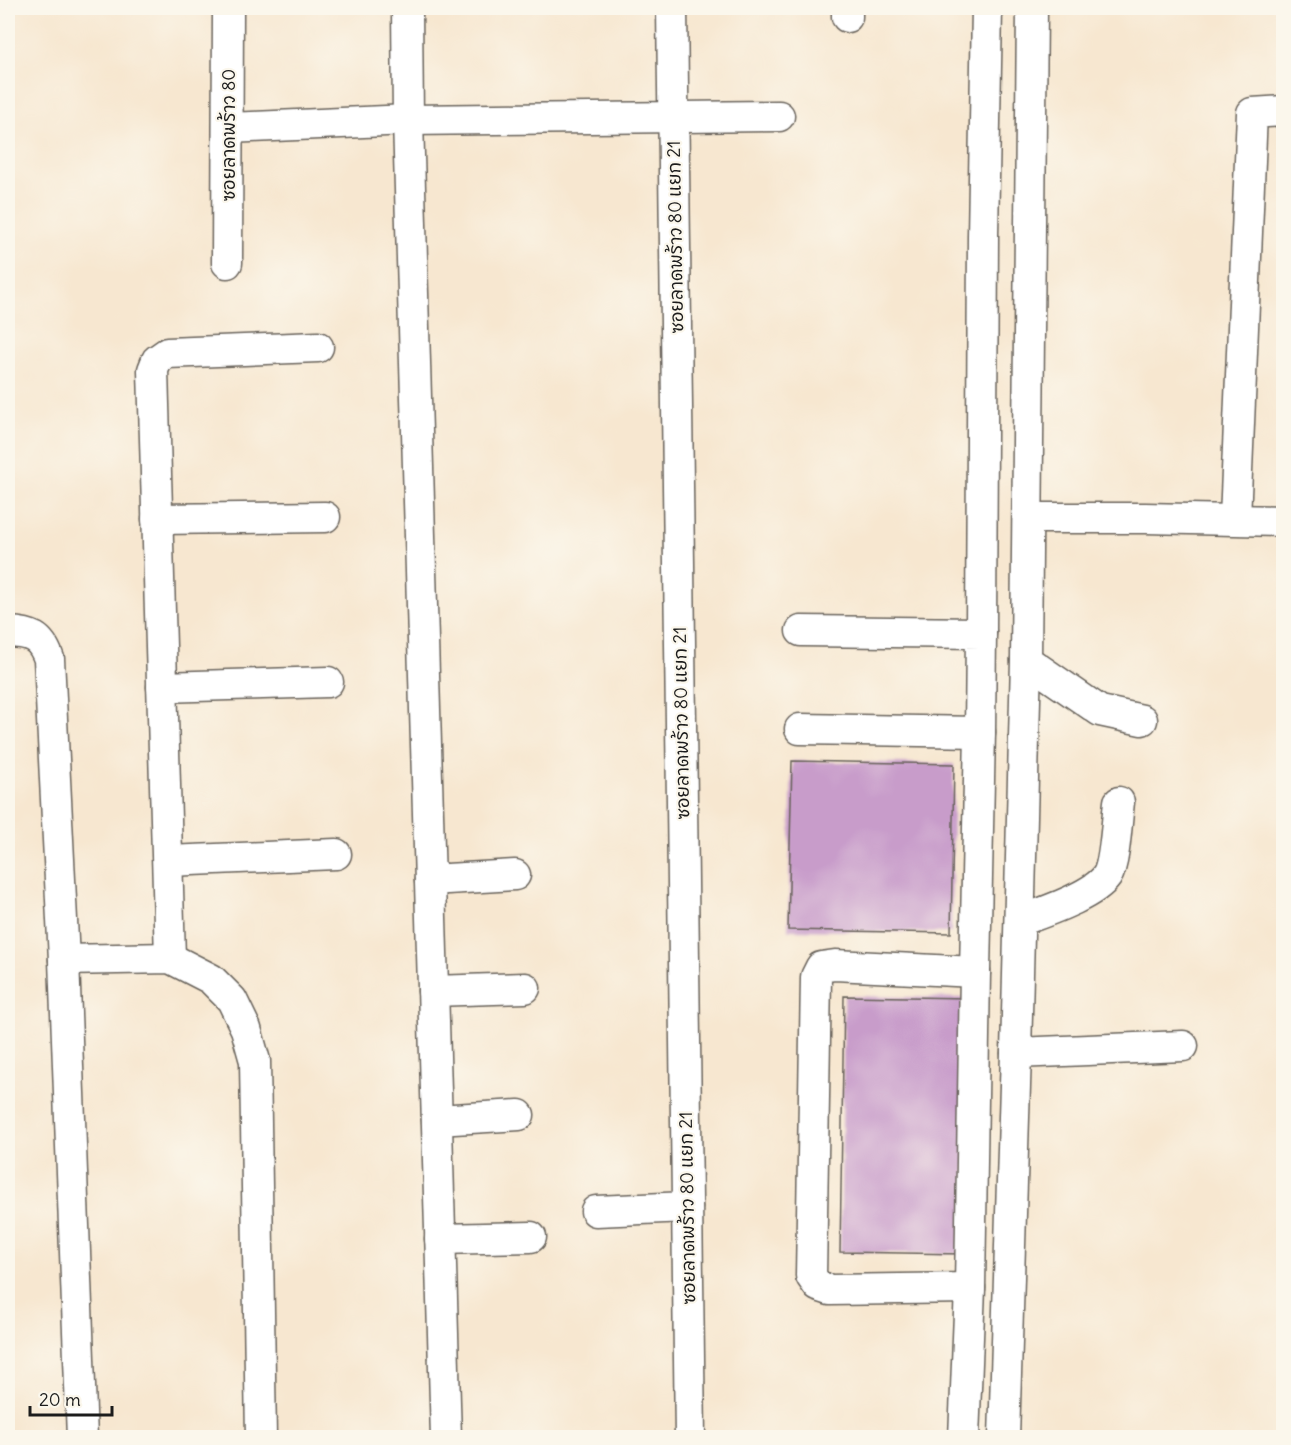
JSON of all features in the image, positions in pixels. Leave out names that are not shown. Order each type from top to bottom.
[{"type":"street","name":"ซอยลาดพร้าว 80","points":[[227,263],[228,8]]},
{"type":"street","points":[[407,8],[408,120],[446,1437]]},
{"type":"street","name":"ซอยลาดพร้าว 80 แยก 21","points":[[672,8],[690,1437]]},
{"type":"street","points":[[964,1437],[980,732],[987,8]]},
{"type":"street","points":[[1004,1437],[1026,660],[1032,8]]},
{"type":"street","points":[[1235,519],[1252,113],[1284,111]]},
{"type":"street","points":[[228,128],[408,120],[779,116]]},
{"type":"street","points":[[170,958],[153,370],[157,360],[167,353],[318,347]]},
{"type":"street","points":[[157,519],[325,517]]},
{"type":"street","points":[[1028,518],[1284,521]]},
{"type":"street","points":[[801,631],[981,633]]},
{"type":"street","points":[[8,632],[26,633],[36,638],[44,645],[49,659],[64,960],[82,1437]]},
{"type":"street","points":[[1026,660],[1100,711],[1142,720]]},
{"type":"street","points":[[162,687],[328,682]]},
{"type":"street","points":[[800,729],[980,732]]},
{"type":"street","points":[[1020,921],[1089,891],[1107,876],[1112,860],[1119,802]]},
{"type":"street","points":[[168,861],[336,854]]},
{"type":"street","points":[[430,880],[515,875]]},
{"type":"street","points":[[64,960],[170,958],[211,979],[232,1000],[246,1029],[255,1061],[261,1437]]},
{"type":"street","points":[[969,1288],[830,1290],[818,1286],[812,1276],[816,977],[821,967],[835,965],[975,972]]},
{"type":"street","points":[[433,991],[525,988]]},
{"type":"street","points":[[1016,1053],[1183,1046]]},
{"type":"street","points":[[436,1120],[519,1115]]},
{"type":"street","points":[[596,1211],[687,1207]]},
{"type":"street","points":[[440,1239],[531,1237]]},
{"type":"building","points":[[792,761],[954,764],[951,933],[788,930]]},
{"type":"building","points":[[844,996],[968,998],[964,1254],[840,1252]]}]
